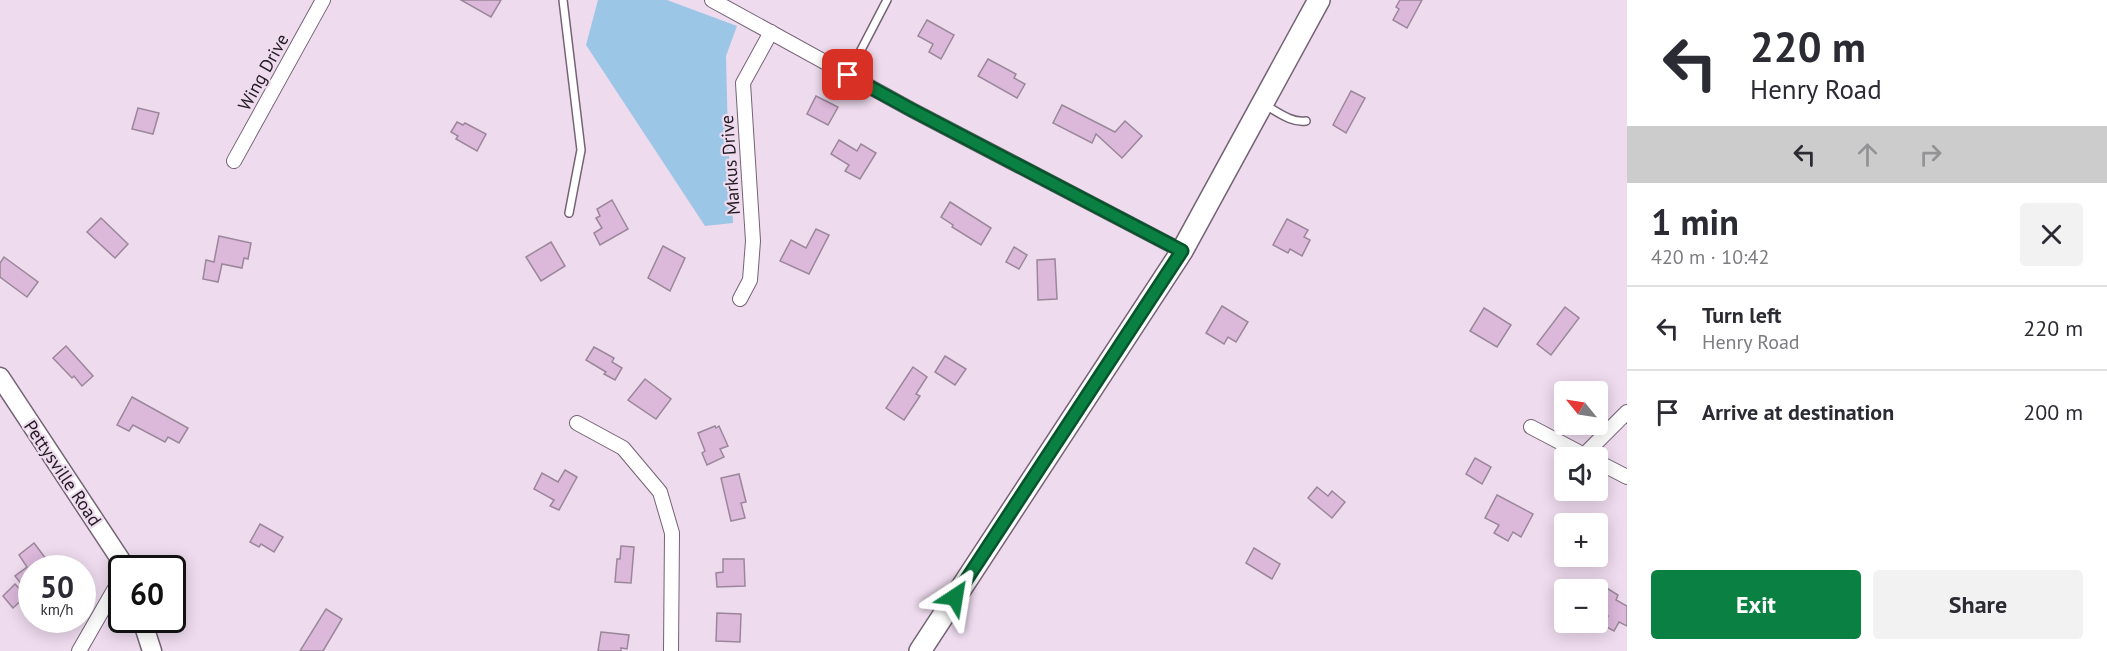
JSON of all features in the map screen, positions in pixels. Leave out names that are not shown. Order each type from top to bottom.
[{"type":"main road","points":[[920,651],[1182,251],[1319,0]]},
{"type":"main road","name":"Pettysville Road","points":[[0,377],[117,555]]},
{"type":"main road","points":[[146,633],[152,651]]},
{"type":"street","name":"Wing Drive","points":[[234,161],[323,0]]},
{"type":"street","points":[[712,0],[912,110],[1182,251]]},
{"type":"street","name":"Markus Drive","points":[[740,299],[750,280],[753,241],[743,83],[771,32]]},
{"type":"street","points":[[1595,447],[1627,412]]},
{"type":"street","points":[[577,423],[623,448],[660,492],[672,533],[671,651]]},
{"type":"street","points":[[1531,427],[1570,447]]},
{"type":"street","points":[[1608,467],[1627,477]]},
{"type":"street","points":[[79,651],[108,600]]},
{"type":"lane","points":[[563,0],[581,150],[569,213]]},
{"type":"lane","points":[[848,75],[887,0]]},
{"type":"lane","points":[[1263,104],[1287,118],[1300,122],[1306,121]]},
{"type":"water","points":[[598,0],[667,0],[737,26],[726,56],[733,223],[705,226],[586,45]]},
{"type":"building","points":[[461,0],[501,0],[491,17]]},
{"type":"building","points":[[1400,0],[1422,0],[1407,28],[1393,20],[1399,9],[1396,7]]},
{"type":"building","points":[[927,20],[954,35],[941,59],[929,52],[933,44],[918,36]]},
{"type":"building","points":[[988,59],[1016,74],[1014,78],[1025,84],[1017,98],[978,76]]},
{"type":"building","points":[[1351,91],[1365,98],[1346,133],[1333,125]]},
{"type":"building","points":[[816,96],[838,107],[828,125],[807,114]]},
{"type":"building","points":[[1062,105],[1115,132],[1125,121],[1142,136],[1122,158],[1096,134],[1092,143],[1053,123]]},
{"type":"building","points":[[138,108],[159,113],[153,134],[132,129]]},
{"type":"building","points":[[457,122],[463,125],[465,123],[486,134],[477,151],[456,139],[458,136],[451,132]]},
{"type":"building","points":[[839,140],[857,151],[861,144],[876,153],[860,179],[845,171],[849,165],[831,154]]},
{"type":"building","points":[[612,200],[628,229],[600,245],[594,233],[602,228],[596,218],[600,216],[597,209]]},
{"type":"building","points":[[950,202],[991,228],[981,245],[952,227],[953,225],[941,217]]},
{"type":"building","points":[[101,218],[128,244],[115,258],[87,232]]},
{"type":"building","points":[[1287,219],[1308,230],[1304,237],[1310,240],[1302,256],[1290,249],[1288,253],[1273,245]]},
{"type":"building","points":[[816,229],[829,235],[809,274],[780,261],[791,240],[806,248]]},
{"type":"building","points":[[219,236],[251,243],[248,259],[244,258],[242,268],[222,264],[218,282],[203,279],[206,260],[214,262]]},
{"type":"building","points":[[551,242],[565,266],[541,281],[526,257]]},
{"type":"building","points":[[663,246],[685,258],[670,291],[648,278]]},
{"type":"building","points":[[1014,247],[1027,255],[1019,269],[1006,262]]},
{"type":"building","points":[[4,257],[38,282],[27,297],[0,277],[0,263]]},
{"type":"building","points":[[1055,259],[1057,299],[1038,300],[1037,260]]},
{"type":"building","points":[[1222,306],[1248,322],[1236,342],[1228,337],[1224,344],[1206,333]]},
{"type":"building","points":[[1565,307],[1579,318],[1551,355],[1537,344]]},
{"type":"building","points":[[1484,308],[1511,325],[1497,347],[1470,331]]},
{"type":"building","points":[[66,346],[93,376],[82,386],[53,358]]},
{"type":"building","points":[[594,347],[614,358],[612,362],[622,368],[615,380],[586,360]]},
{"type":"building","points":[[945,356],[966,369],[955,385],[935,372]]},
{"type":"building","points":[[913,367],[927,377],[916,394],[920,396],[904,420],[886,408]]},
{"type":"building","points":[[645,379],[671,399],[656,419],[628,400]]},
{"type":"building","points":[[132,397],[188,428],[179,443],[168,437],[165,442],[133,425],[129,431],[117,425]]},
{"type":"building","points":[[715,426],[716,428],[719,426],[728,446],[720,449],[724,457],[707,465],[702,453],[705,451],[698,433]]},
{"type":"building","points":[[1475,458],[1491,467],[1482,484],[1466,474]]},
{"type":"building","points":[[565,470],[577,477],[559,510],[550,506],[554,500],[534,489],[542,473],[558,482]]},
{"type":"building","points":[[739,474],[746,502],[741,503],[745,518],[731,521],[721,478]]},
{"type":"building","points":[[1317,487],[1328,496],[1332,491],[1345,502],[1332,518],[1308,498]]},
{"type":"building","points":[[1497,495],[1533,514],[1521,537],[1513,532],[1508,541],[1494,533],[1499,525],[1485,518]]},
{"type":"building","points":[[260,524],[283,537],[274,552],[261,544],[259,547],[250,542]]},
{"type":"building","points":[[34,543],[43,555],[19,555]]},
{"type":"building","points":[[621,546],[634,547],[631,583],[615,582],[617,559],[620,559]]},
{"type":"building","points":[[1254,548],[1280,564],[1272,579],[1246,563]]},
{"type":"building","points":[[723,559],[744,559],[745,586],[717,587],[716,573],[723,572]]},
{"type":"building","points":[[15,584],[18,587],[18,603],[13,608],[3,596]]},
{"type":"building","points":[[1608,589],[1618,595],[1616,600],[1627,606],[1627,626],[1619,622],[1614,631],[1608,628]]},
{"type":"building","points":[[326,609],[342,619],[323,651],[300,651]]},
{"type":"building","points":[[717,613],[741,614],[740,642],[716,641]]},
{"type":"building","points":[[601,632],[629,635],[627,649],[598,651]]},
{"type":"route","points":[[848,75],[1182,251],[955,597]]}]
